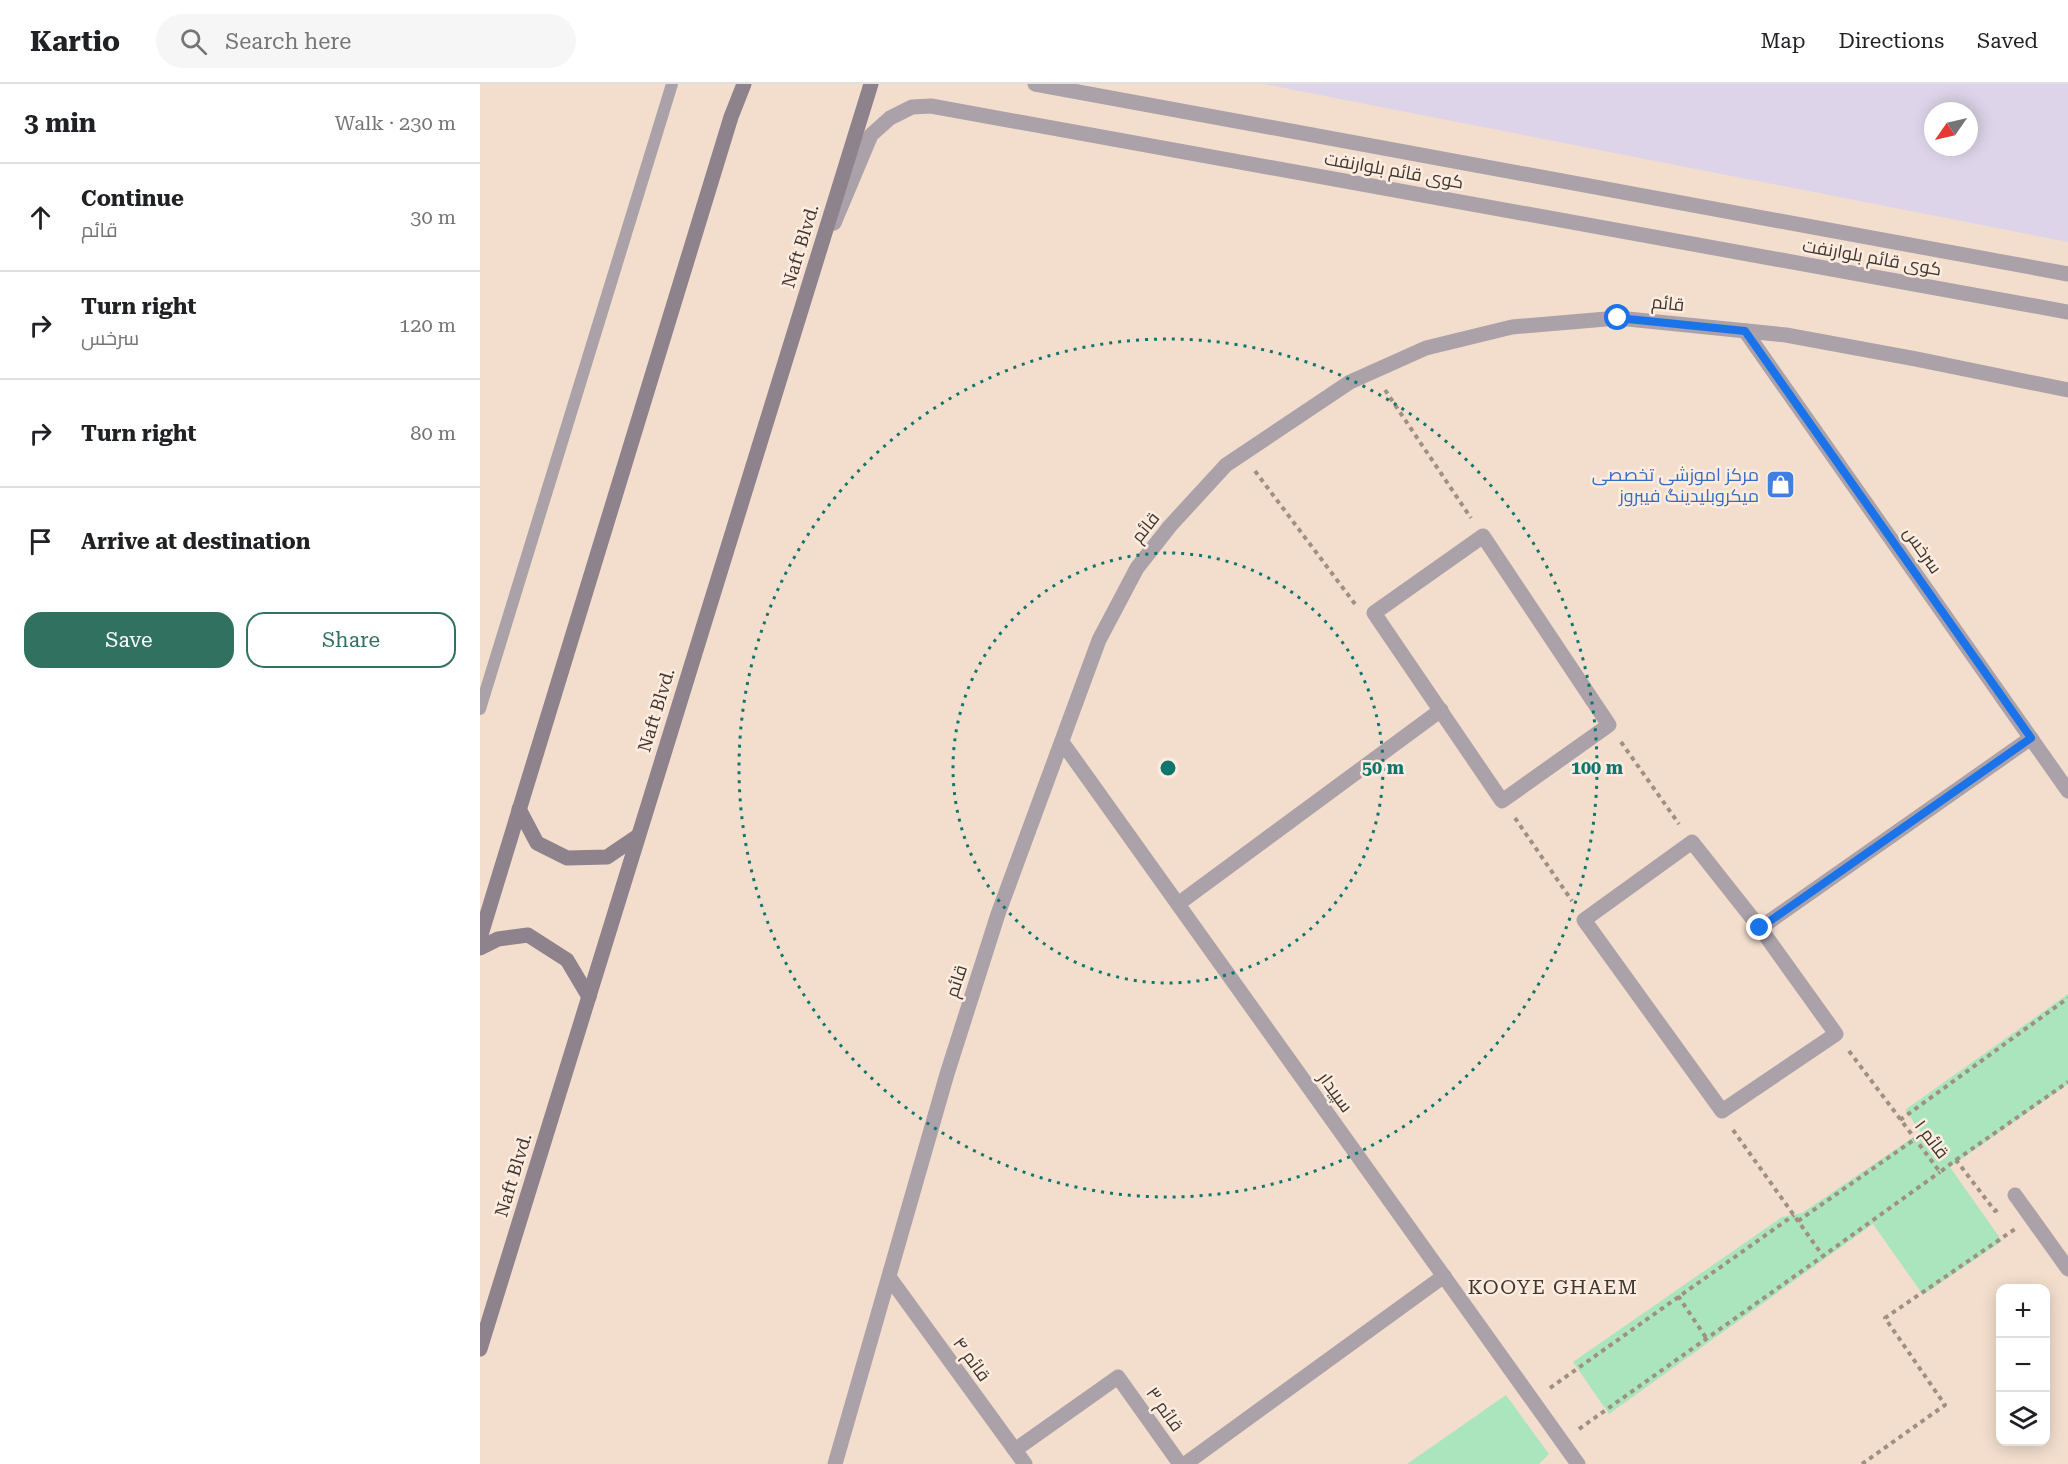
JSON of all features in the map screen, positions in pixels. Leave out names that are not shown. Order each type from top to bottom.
[{"type":"main road","points":[[480,938],[731,117],[744,84]]},
{"type":"main road","name":"Naft Blvd.","points":[[480,1348],[871,84]]},
{"type":"main road","points":[[519,809],[537,843],[567,858],[607,857],[638,836]]},
{"type":"main road","points":[[480,948],[498,939],[528,935],[567,960],[588,997]]},
{"type":"street","name":"کوی قائم بلوارنفت","points":[[1035,84],[2068,274]]},
{"type":"street","name":"کوی قائم بلوارنفت","points":[[811,275],[871,135],[890,118],[912,107],[931,106],[2068,312]]},
{"type":"street","name":"قائم","points":[[835,1464],[947,1074],[998,914],[1099,640],[1137,568],[1170,526],[1226,465],[1350,382],[1426,348],[1512,327],[1618,318],[1786,335],[1916,358],[2068,390]]},
{"type":"street","name":"سرخس","points":[[1745,331],[2068,791]]},
{"type":"street","points":[[1483,536],[1609,725],[1502,801],[1374,614],[1483,536]]},
{"type":"street","points":[[1178,904],[1441,710]]},
{"type":"street","points":[[1760,928],[2031,738]]},
{"type":"street","name":"سپیدار","points":[[1062,742],[1578,1464]]},
{"type":"street","points":[[1692,842],[1760,928],[1836,1034],[1722,1111],[1584,920],[1692,842]]},
{"type":"street","points":[[2015,1195],[2068,1269]]},
{"type":"street","name":"قائم ۴","points":[[889,1276],[1025,1464]]},
{"type":"street","points":[[1183,1464],[1444,1276]]},
{"type":"street","name":"قائم ۳","points":[[1015,1450],[1118,1377],[1183,1464]]},
{"type":"lane","points":[[480,709],[672,84]]},
{"type":"path","points":[[1373,372],[1483,536]]},
{"type":"path","points":[[1242,453],[1363,615],[1374,614]]},
{"type":"path","points":[[1609,725],[1692,842]]},
{"type":"path","points":[[1502,801],[1584,920]]},
{"type":"path","points":[[1900,1120],[2068,998]]},
{"type":"path","name":"قائم ۱","points":[[1836,1034],[1940,1172],[1956,1160],[1995,1211],[2015,1195]]},
{"type":"path","points":[[1956,1160],[2068,1082]]},
{"type":"path","points":[[1722,1111],[1733,1130],[1823,1256]]},
{"type":"path","points":[[1798,1221],[1915,1139]]},
{"type":"path","points":[[1561,1441],[1940,1172]]},
{"type":"path","points":[[1532,1401],[1794,1215]]},
{"type":"path","points":[[1862,1464],[1945,1405],[1885,1318],[2032,1217]]},
{"type":"path","points":[[1678,1296],[1707,1339]]},
{"type":"shaded area","points":[[1263,84],[2068,84],[2068,242]]},
{"type":"green space","points":[[2068,994],[2068,1084],[1950,1167],[2002,1241],[1923,1295],[1873,1224],[1609,1414],[1573,1362],[1782,1217],[1802,1213],[1921,1132],[1905,1110]]},
{"type":"green space","points":[[1506,1395],[1549,1454],[1539,1464],[1407,1464]]},
{"type":"place","name":"مرکز اموزشی تخصصی میکروبلیدینگ فیبروز","points":[[1780,484]]},
{"type":"district","name":"KOOYE GHAEM","points":[[1553,1287]]},
{"type":"route","points":[[1618,318],[1745,331],[2031,738],[1760,928]]}]
